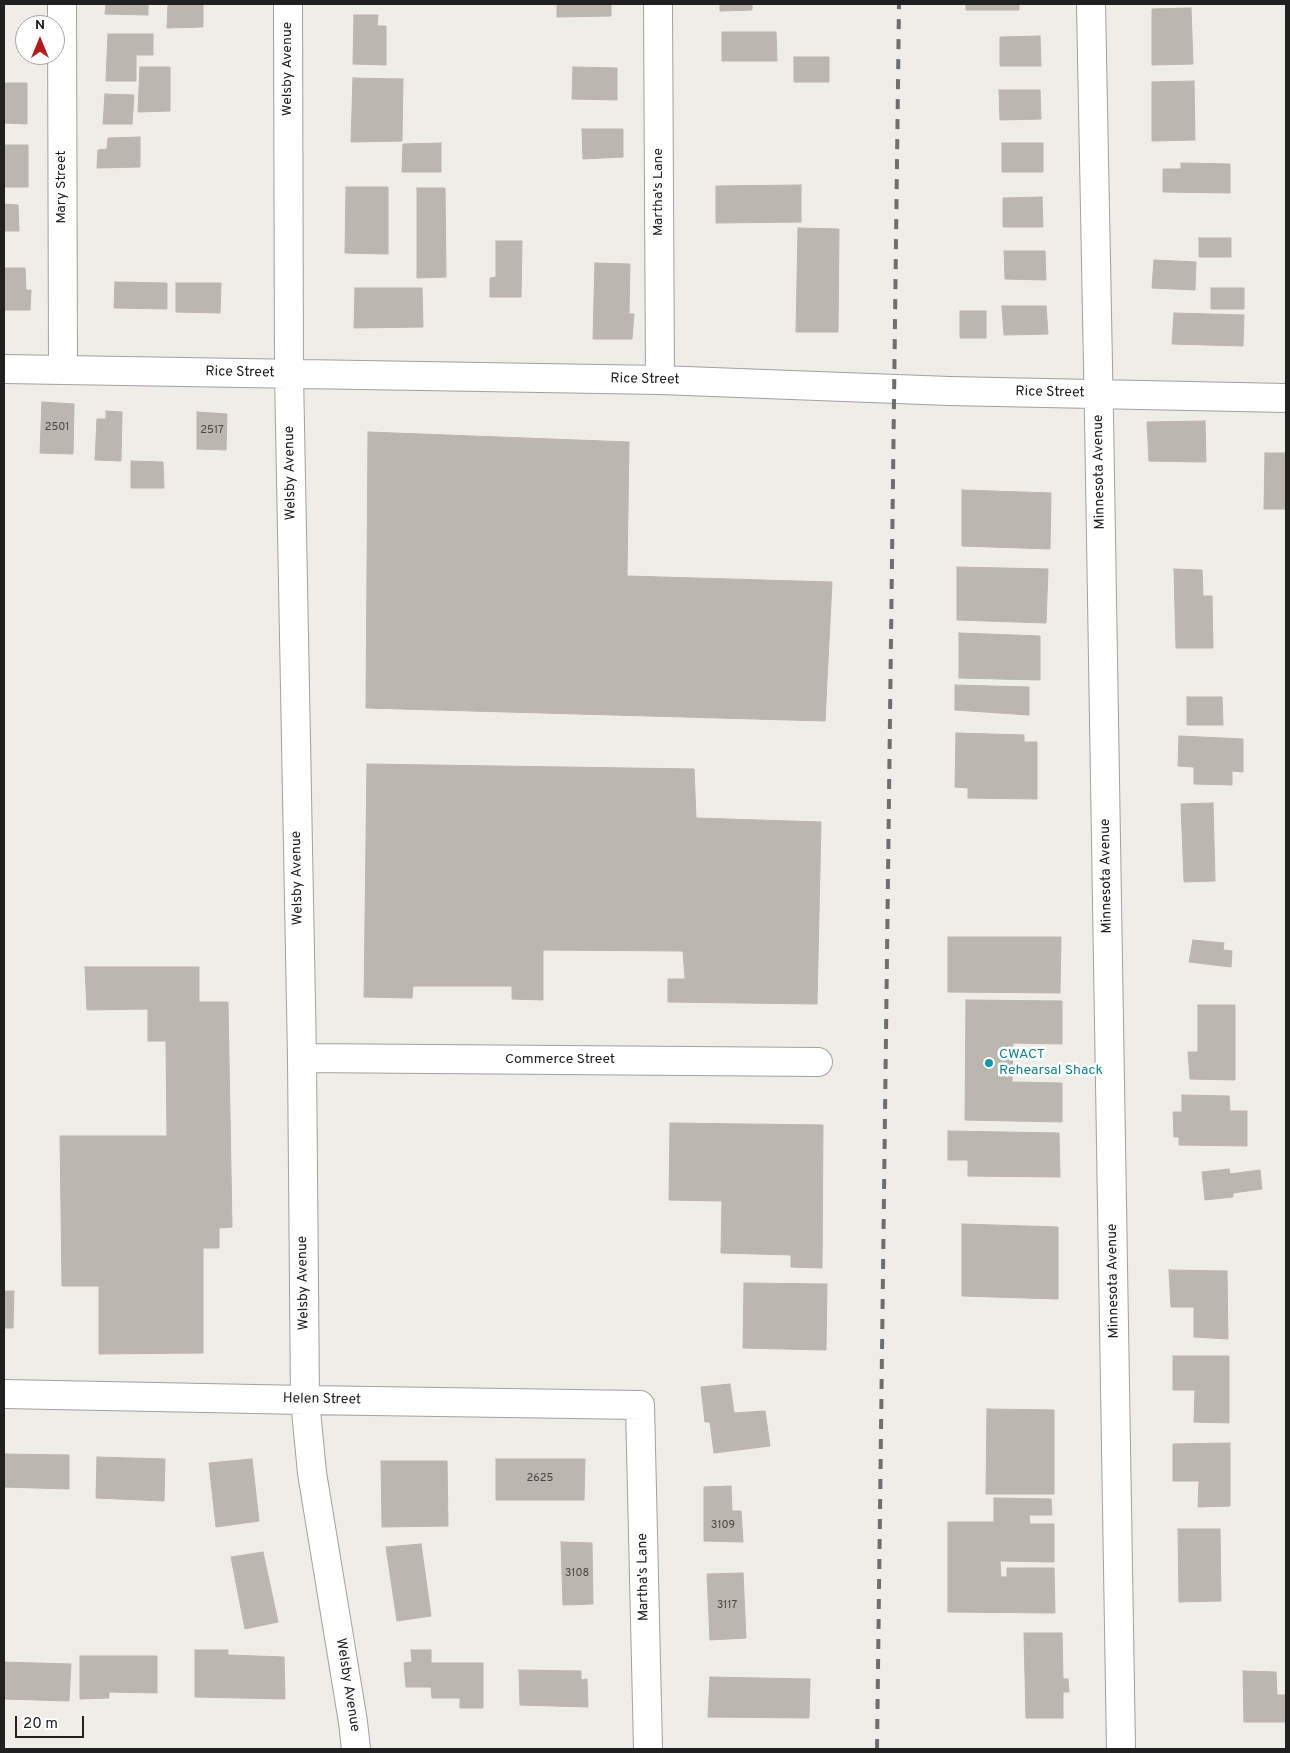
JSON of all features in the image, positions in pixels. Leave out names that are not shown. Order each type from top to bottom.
[{"type":"street","name":"Mary Street","points":[[62,4],[63,370]]},
{"type":"street","name":"Welsby Avenue","points":[[288,4],[289,373],[302,1058],[305,1400],[312,1473],[356,1749]]},
{"type":"street","name":"Martha's Lane","points":[[658,4],[660,380]]},
{"type":"street","name":"Minnesota Avenue","points":[[1090,4],[1099,394],[1121,1749]]},
{"type":"street","name":"Rice Street","points":[[4,369],[660,380],[895,389],[1286,398]]},
{"type":"street","name":"Commerce Street","points":[[302,1058],[818,1062]]},
{"type":"street","name":"Helen Street","points":[[4,1394],[640,1405]]},
{"type":"street","name":"Martha's Lane","points":[[640,1405],[648,1749]]},
{"type":"building","points":[[106,4],[148,4],[148,15],[105,14]]},
{"type":"building","points":[[168,4],[203,4],[203,27],[167,28]]},
{"type":"building","points":[[557,4],[611,4],[611,16],[557,17]]},
{"type":"building","points":[[720,4],[752,4],[752,10],[720,11]]},
{"type":"building","points":[[966,4],[1019,4],[1019,10],[966,10]]},
{"type":"building","points":[[1191,8],[1193,64],[1152,65],[1152,9]]},
{"type":"building","points":[[354,15],[378,15],[377,26],[386,26],[386,65],[353,64]]},
{"type":"building","points":[[722,32],[776,32],[777,61],[722,61]]},
{"type":"building","points":[[108,34],[153,34],[153,55],[136,55],[136,81],[106,81]]},
{"type":"building","points":[[1040,36],[1041,66],[1000,66],[1000,37]]},
{"type":"building","points":[[794,57],[829,57],[829,82],[794,82]]},
{"type":"building","points":[[140,67],[170,67],[170,111],[138,112]]},
{"type":"building","points":[[573,67],[617,68],[617,100],[572,99]]},
{"type":"building","points":[[353,78],[403,79],[402,141],[351,142]]},
{"type":"building","points":[[1194,81],[1195,140],[1152,141],[1152,82]]},
{"type":"building","points":[[4,83],[27,83],[27,124],[4,123]]},
{"type":"building","points":[[999,90],[1040,90],[1041,119],[1000,120]]},
{"type":"building","points":[[105,94],[134,95],[132,124],[103,124]]},
{"type":"building","points":[[582,129],[623,129],[623,157],[583,159]]},
{"type":"building","points":[[140,137],[140,167],[97,168],[98,150],[107,149],[108,138]]},
{"type":"building","points":[[441,143],[441,172],[402,172],[403,144]]},
{"type":"building","points":[[1002,143],[1043,143],[1043,172],[1002,172]]},
{"type":"building","points":[[4,145],[28,145],[28,187],[4,187]]},
{"type":"building","points":[[1181,163],[1230,164],[1230,193],[1163,192],[1163,169],[1181,169]]},
{"type":"building","points":[[801,185],[801,222],[716,223],[716,186]]},
{"type":"building","points":[[346,187],[388,187],[388,254],[345,253]]},
{"type":"building","points":[[417,188],[445,188],[446,277],[417,278]]},
{"type":"building","points":[[1042,197],[1043,227],[1003,227],[1003,198]]},
{"type":"building","points":[[4,204],[18,205],[19,231],[4,231]]},
{"type":"building","points":[[798,228],[839,229],[838,332],[796,332]]},
{"type":"building","points":[[1199,238],[1231,238],[1231,257],[1199,257]]},
{"type":"building","points":[[496,241],[522,241],[521,297],[490,297],[490,278],[496,277]]},
{"type":"building","points":[[1004,251],[1045,251],[1046,280],[1005,279]]},
{"type":"building","points":[[1154,260],[1196,262],[1195,290],[1152,288]]},
{"type":"building","points":[[595,263],[630,264],[629,314],[634,314],[632,339],[593,339]]},
{"type":"building","points":[[4,268],[25,268],[26,290],[31,290],[30,310],[4,310]]},
{"type":"building","points":[[115,282],[167,283],[167,309],[114,308]]},
{"type":"building","points":[[176,283],[221,283],[220,313],[176,312]]},
{"type":"building","points":[[355,288],[422,288],[423,327],[354,328]]},
{"type":"building","points":[[1211,288],[1244,288],[1244,309],[1211,309]]},
{"type":"building","points":[[1002,306],[1046,306],[1048,334],[1004,335]]},
{"type":"building","points":[[960,311],[986,311],[986,338],[960,338]]},
{"type":"building","points":[[1174,313],[1244,315],[1243,346],[1172,344]]},
{"type":"building","points":[[42,402],[74,404],[73,454],[40,453]]},
{"type":"building","points":[[106,411],[122,412],[121,461],[95,460],[97,419],[106,419]]},
{"type":"building","points":[[197,412],[227,414],[226,450],[197,449]]},
{"type":"building","points":[[1205,421],[1206,462],[1149,461],[1147,422]]},
{"type":"building","points":[[368,432],[629,442],[627,576],[832,582],[825,721],[366,708]]},
{"type":"building","points":[[1265,453],[1286,453],[1286,509],[1264,509]]},
{"type":"building","points":[[131,461],[163,462],[164,488],[131,488]]},
{"type":"building","points":[[962,490],[1051,493],[1050,549],[962,546]]},
{"type":"building","points":[[957,567],[1048,569],[1046,623],[957,620]]},
{"type":"building","points":[[1174,569],[1202,570],[1203,596],[1212,596],[1213,648],[1176,648]]},
{"type":"building","points":[[959,633],[1040,636],[1040,680],[959,678]]},
{"type":"building","points":[[955,685],[1029,687],[1029,715],[955,710]]},
{"type":"building","points":[[1187,697],[1222,697],[1223,725],[1187,725]]},
{"type":"building","points":[[956,733],[1024,735],[1024,742],[1037,742],[1037,799],[968,798],[968,788],[955,787]]},
{"type":"building","points":[[1179,736],[1243,739],[1243,772],[1232,771],[1232,785],[1194,784],[1194,767],[1178,766]]},
{"type":"building","points":[[367,764],[694,769],[696,818],[821,822],[817,1004],[668,1002],[668,979],[685,979],[683,951],[543,950],[543,1000],[512,999],[512,986],[413,986],[412,998],[364,997]]},
{"type":"building","points":[[1213,803],[1215,881],[1184,882],[1181,804]]},
{"type":"building","points":[[948,937],[1061,937],[1060,993],[948,992]]},
{"type":"building","points":[[1193,940],[1224,943],[1223,950],[1232,951],[1231,967],[1189,962]]},
{"type":"building","points":[[85,967],[199,967],[199,1002],[228,1002],[232,1227],[219,1228],[219,1248],[203,1248],[203,1353],[99,1354],[99,1286],[62,1286],[60,1136],[167,1136],[166,1041],[148,1041],[148,1009],[87,1010]]},
{"type":"building","name":"CWACT Rehearsal Shack","points":[[966,1000],[1062,1001],[1062,1044],[1013,1043],[1012,1082],[1062,1083],[1062,1122],[965,1120]]},
{"type":"building","points":[[1198,1005],[1235,1005],[1235,1080],[1190,1079],[1188,1052],[1198,1052]]},
{"type":"building","points":[[1182,1095],[1229,1096],[1230,1111],[1247,1111],[1247,1146],[1179,1145],[1179,1137],[1174,1137],[1173,1112],[1182,1112]]},
{"type":"building","points":[[670,1123],[823,1125],[822,1268],[791,1267],[791,1255],[721,1253],[722,1201],[669,1200]]},
{"type":"building","points":[[948,1131],[1059,1133],[1060,1177],[968,1176],[968,1160],[948,1160]]},
{"type":"building","points":[[1229,1169],[1230,1174],[1260,1170],[1262,1189],[1233,1193],[1233,1197],[1205,1200],[1202,1172]]},
{"type":"building","points":[[962,1224],[1058,1227],[1058,1299],[962,1296]]},
{"type":"building","points":[[1169,1270],[1227,1271],[1228,1339],[1194,1337],[1194,1307],[1171,1307]]},
{"type":"building","points":[[744,1283],[827,1284],[826,1350],[743,1348]]},
{"type":"building","points":[[4,1291],[14,1291],[13,1328],[4,1328]]},
{"type":"building","points":[[1173,1356],[1229,1356],[1229,1423],[1194,1422],[1195,1390],[1173,1390]]},
{"type":"building","points":[[730,1384],[734,1413],[765,1411],[770,1446],[714,1453],[710,1422],[705,1422],[701,1387]]},
{"type":"building","points":[[987,1409],[1054,1410],[1054,1494],[986,1494]]},
{"type":"building","points":[[1230,1443],[1230,1506],[1198,1507],[1199,1481],[1173,1481],[1173,1444]]},
{"type":"building","points":[[4,1454],[69,1455],[69,1489],[4,1487]]},
{"type":"building","points":[[97,1457],[165,1459],[164,1501],[96,1498]]},
{"type":"building","points":[[252,1459],[259,1521],[216,1527],[209,1463]]},
{"type":"building","points":[[496,1459],[585,1459],[584,1500],[496,1500]]},
{"type":"building","points":[[381,1461],[447,1461],[448,1526],[382,1527]]},
{"type":"building","points":[[731,1486],[732,1511],[741,1511],[743,1542],[704,1541],[704,1487]]},
{"type":"building","points":[[994,1498],[1051,1499],[1052,1515],[1029,1515],[1030,1524],[1054,1524],[1054,1562],[1000,1561],[1001,1577],[1007,1577],[1007,1568],[1054,1568],[1055,1613],[948,1612],[948,1522],[994,1522]]},
{"type":"building","points":[[1178,1529],[1220,1529],[1221,1601],[1179,1602]]},
{"type":"building","points":[[561,1542],[592,1543],[593,1604],[563,1605]]},
{"type":"building","points":[[421,1544],[431,1616],[397,1621],[386,1547]]},
{"type":"building","points":[[263,1552],[278,1622],[245,1629],[231,1557]]},
{"type":"building","points":[[743,1573],[746,1638],[710,1640],[707,1574]]},
{"type":"building","points":[[1024,1633],[1062,1633],[1063,1679],[1068,1679],[1069,1692],[1063,1692],[1063,1718],[1026,1718]]},
{"type":"building","points":[[195,1650],[228,1650],[228,1655],[284,1657],[285,1699],[195,1697]]},
{"type":"building","points":[[411,1650],[431,1650],[431,1663],[483,1663],[483,1708],[460,1708],[460,1698],[432,1698],[431,1687],[406,1687],[404,1663],[412,1662]]},
{"type":"building","points":[[80,1656],[157,1656],[157,1693],[109,1692],[109,1698],[80,1699]]},
{"type":"building","points":[[4,1662],[71,1664],[69,1701],[4,1699]]},
{"type":"building","points":[[519,1670],[581,1671],[581,1680],[587,1679],[588,1707],[520,1705]]},
{"type":"building","points":[[1243,1671],[1276,1672],[1277,1695],[1286,1695],[1286,1722],[1244,1722]]},
{"type":"building","points":[[710,1677],[810,1679],[809,1718],[708,1717]]},
{"type":"railway","points":[[877,1749],[899,4]]},
{"type":"place","name":"CWACT Rehearsal Shack","points":[[989,1063]]}]
